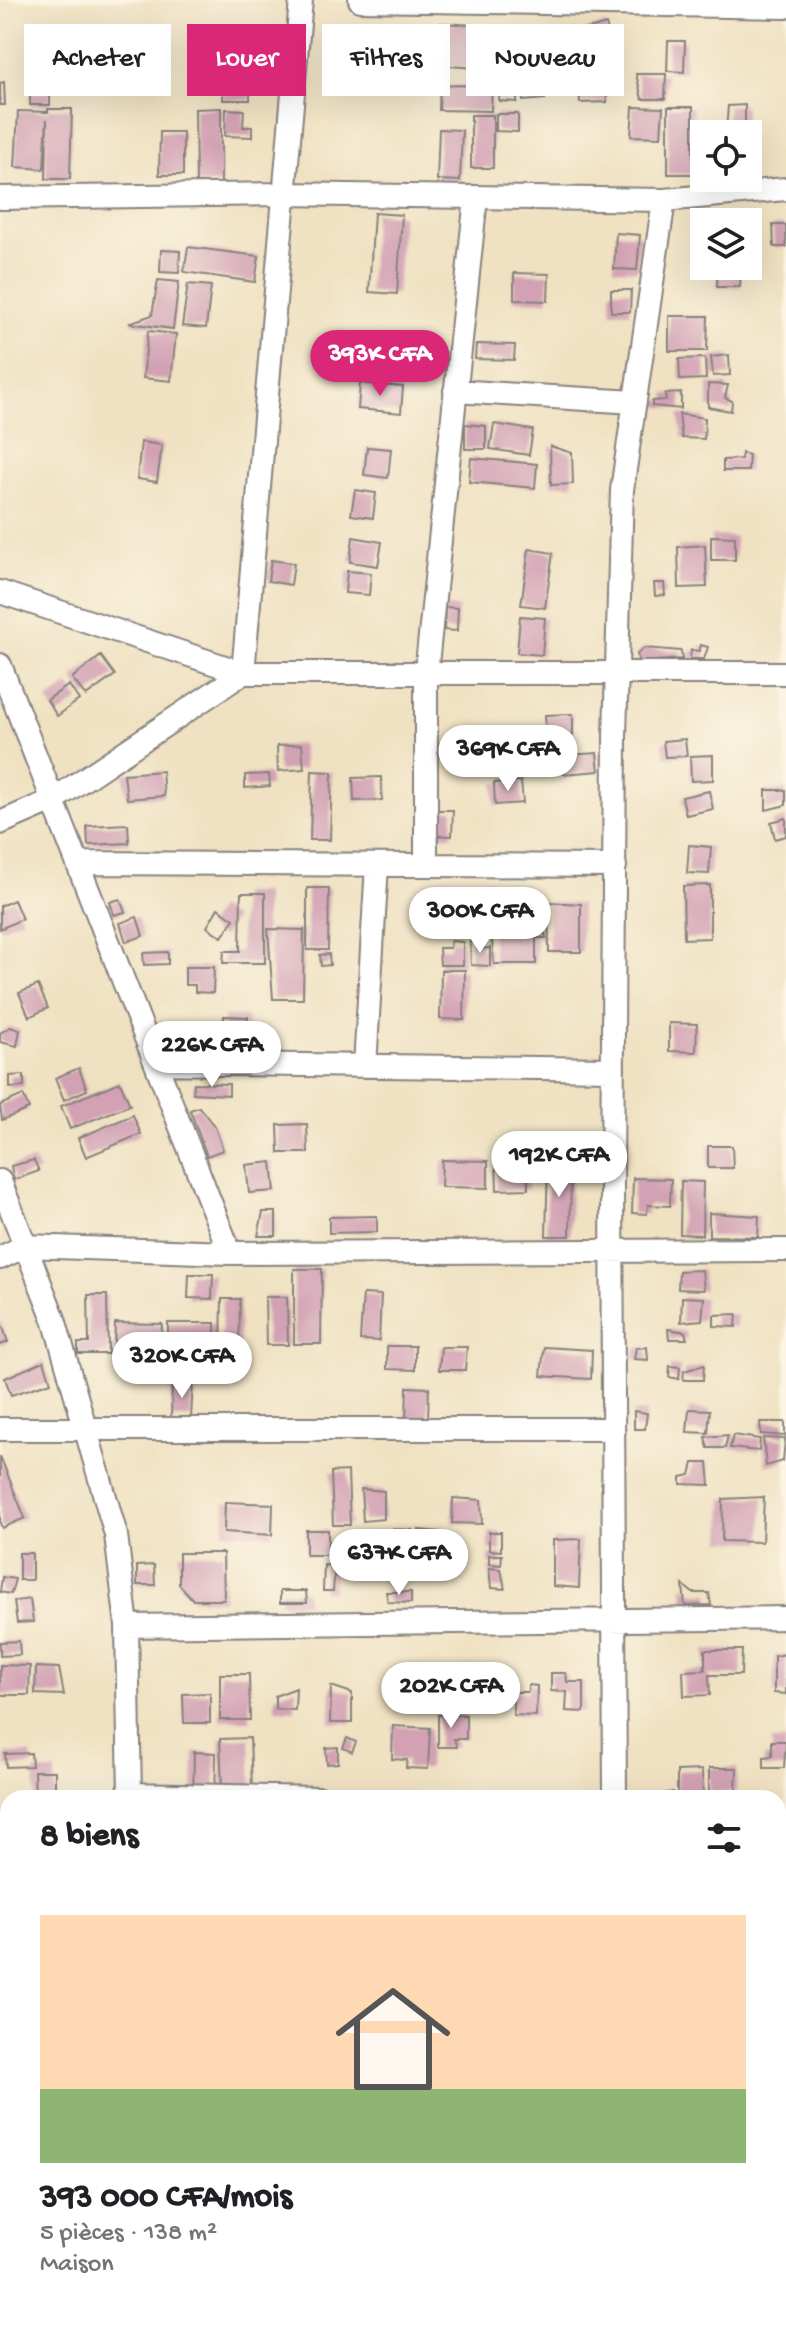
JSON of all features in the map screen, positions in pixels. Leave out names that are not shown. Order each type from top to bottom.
[{"type":"street","points":[[243,673],[301,0]]},
{"type":"street","points":[[360,0],[786,7]]},
{"type":"street","points":[[0,198],[285,194],[664,200],[786,189]]},
{"type":"street","points":[[426,865],[426,674],[476,197]]},
{"type":"street","points":[[615,1790],[613,1069],[622,490],[664,200]]},
{"type":"street","points":[[455,391],[635,402]]},
{"type":"street","points":[[0,592],[243,673],[786,673]]},
{"type":"street","points":[[0,665],[230,1253]]},
{"type":"street","points":[[0,823],[53,800],[243,673]]},
{"type":"street","points":[[78,863],[615,866]]},
{"type":"street","points":[[365,1066],[377,865]]},
{"type":"street","points":[[156,1063],[613,1069]]},
{"type":"street","points":[[0,1181],[54,1319],[116,1535],[127,1626],[130,1790]]},
{"type":"street","points":[[0,1258],[25,1246],[230,1253],[786,1250]]},
{"type":"street","points":[[0,1429],[613,1429]]},
{"type":"street","points":[[127,1626],[786,1618]]},
{"type":"building","points":[[441,23],[466,25],[466,67],[450,66],[450,24]]},
{"type":"building","points":[[668,41],[685,41],[684,72],[667,71]]},
{"type":"building","points":[[636,74],[666,74],[665,99],[642,99]]},
{"type":"building","points":[[4,82],[5,105],[0,105],[0,83]]},
{"type":"building","points":[[450,85],[466,86],[466,96],[492,96],[491,111],[439,110],[440,96],[450,96]]},
{"type":"building","points":[[30,96],[50,96],[50,105],[30,105]]},
{"type":"building","points":[[223,96],[250,96],[250,100],[223,100]]},
{"type":"building","points":[[499,96],[517,96],[517,102],[499,101]]},
{"type":"building","points":[[523,96],[545,96],[545,99],[523,101]]},
{"type":"building","points":[[580,96],[607,96],[607,102],[580,103]]},
{"type":"building","points":[[745,105],[745,120],[727,120],[728,106]]},
{"type":"building","points":[[633,107],[663,108],[661,137],[631,136]]},
{"type":"building","points":[[668,107],[693,107],[693,120],[690,120],[690,174],[668,174]]},
{"type":"building","points":[[221,108],[221,183],[196,183],[195,109]]},
{"type":"building","points":[[48,109],[72,109],[70,179],[46,179],[47,119],[44,169],[15,167],[18,111],[48,112]]},
{"type":"building","points":[[226,109],[244,110],[243,127],[252,127],[252,137],[225,136]]},
{"type":"building","points":[[496,114],[518,114],[518,132],[496,131]]},
{"type":"building","points":[[471,115],[493,115],[493,168],[471,168]]},
{"type":"building","points":[[439,129],[462,130],[460,181],[437,180]]},
{"type":"building","points":[[160,132],[183,132],[183,175],[159,175]]},
{"type":"building","points":[[374,213],[402,215],[397,294],[369,292]]},
{"type":"building","points":[[773,225],[786,225],[786,247],[774,247]]},
{"type":"building","points":[[616,233],[640,235],[637,270],[614,269]]},
{"type":"building","points":[[188,247],[259,256],[255,282],[184,272]]},
{"type":"building","points":[[161,250],[180,251],[179,273],[160,272]]},
{"type":"building","points":[[514,273],[549,274],[548,301],[514,300]]},
{"type":"building","points":[[158,280],[179,282],[173,329],[129,323],[152,315]]},
{"type":"building","points":[[717,280],[740,280],[740,287],[717,287]]},
{"type":"building","points":[[188,284],[211,286],[206,328],[182,326]]},
{"type":"building","points":[[611,290],[631,290],[630,312],[611,312]]},
{"type":"building","points":[[669,316],[708,316],[707,351],[669,351]]},
{"type":"building","points":[[148,331],[176,334],[171,381],[143,378]]},
{"type":"building","points":[[476,344],[515,345],[514,360],[475,359]]},
{"type":"building","points":[[729,355],[730,375],[713,376],[711,357]]},
{"type":"building","points":[[705,358],[706,379],[680,380],[679,359]]},
{"type":"building","points":[[360,383],[403,387],[401,413],[358,409]]},
{"type":"building","points":[[708,384],[728,385],[725,398],[732,401],[731,411],[708,407]]},
{"type":"building","points":[[681,393],[681,409],[652,406],[652,401],[666,400],[665,394]]},
{"type":"building","points":[[679,414],[705,418],[704,439],[682,438]]},
{"type":"building","points":[[465,424],[486,426],[486,449],[465,449]]},
{"type":"building","points":[[494,424],[533,430],[529,455],[490,449]]},
{"type":"building","points":[[141,442],[162,445],[157,482],[137,479]]},
{"type":"building","points":[[550,446],[572,453],[573,484],[551,485]]},
{"type":"building","points":[[367,447],[391,449],[388,478],[364,475]]},
{"type":"building","points":[[742,453],[749,455],[748,471],[723,471],[723,460],[741,459]]},
{"type":"building","points":[[471,458],[537,464],[535,488],[469,482]]},
{"type":"building","points":[[355,490],[376,493],[373,518],[351,515]]},
{"type":"building","points":[[711,536],[735,537],[735,560],[711,560]]},
{"type":"building","points":[[353,537],[382,542],[378,566],[350,562]]},
{"type":"building","points":[[705,545],[707,587],[679,588],[678,547]]},
{"type":"building","points":[[529,549],[553,553],[545,608],[521,605]]},
{"type":"building","points":[[271,560],[294,563],[291,585],[268,581]]},
{"type":"building","points":[[347,571],[371,573],[369,595],[345,593]]},
{"type":"building","points":[[654,583],[664,583],[665,595],[655,596]]},
{"type":"building","points":[[445,607],[458,608],[457,631],[444,630]]},
{"type":"building","points":[[520,616],[545,618],[542,655],[517,653]]},
{"type":"building","points":[[701,645],[708,647],[704,659],[690,659],[691,650],[699,651]]},
{"type":"building","points":[[644,648],[681,651],[682,659],[639,662],[637,654]]},
{"type":"building","points":[[101,656],[115,675],[86,696],[72,678]]},
{"type":"building","points":[[69,685],[79,700],[57,716],[47,700]]},
{"type":"building","points":[[573,714],[573,735],[546,736],[545,715]]},
{"type":"building","points":[[685,739],[687,756],[665,757],[663,741]]},
{"type":"building","points":[[302,744],[304,769],[278,771],[277,746]]},
{"type":"building","points":[[500,753],[531,754],[530,772],[499,770]]},
{"type":"building","points":[[597,753],[599,771],[564,774],[568,755]]},
{"type":"building","points":[[713,755],[713,780],[691,781],[690,756]]},
{"type":"building","points":[[162,771],[164,796],[127,799],[124,774]]},
{"type":"building","points":[[312,771],[332,772],[330,840],[310,840]]},
{"type":"building","points":[[269,774],[270,786],[245,788],[245,775]]},
{"type":"building","points":[[381,777],[382,800],[354,801],[353,778]]},
{"type":"building","points":[[521,781],[523,803],[495,805],[494,783]]},
{"type":"building","points":[[766,790],[786,790],[786,805],[766,810]]},
{"type":"building","points":[[709,791],[713,809],[686,815],[682,797]]},
{"type":"building","points":[[431,810],[453,810],[452,836],[430,835]]},
{"type":"building","points":[[786,818],[786,836],[775,839],[771,822]]},
{"type":"building","points":[[128,824],[129,843],[88,845],[87,826]]},
{"type":"building","points":[[689,845],[711,847],[709,874],[687,873]]},
{"type":"building","points":[[710,885],[710,938],[684,939],[683,886]]},
{"type":"building","points":[[307,888],[329,888],[328,950],[307,950]]},
{"type":"building","points":[[241,893],[265,893],[265,963],[223,963],[224,951],[240,951]]},
{"type":"building","points":[[120,899],[125,912],[114,915],[110,902]]},
{"type":"building","points":[[14,900],[22,919],[0,929],[0,906]]},
{"type":"building","points":[[470,901],[479,901],[479,910],[490,909],[491,929],[470,928]]},
{"type":"building","points":[[451,902],[462,903],[463,927],[441,927],[441,909],[451,908]]},
{"type":"building","points":[[548,902],[581,904],[581,952],[549,952]]},
{"type":"building","points":[[496,905],[500,905],[500,919],[537,920],[538,932],[545,933],[546,938],[536,938],[536,964],[494,964],[492,923],[496,924]]},
{"type":"building","points":[[218,908],[234,919],[222,937],[207,927]]},
{"type":"building","points":[[137,917],[143,936],[126,942],[120,923]]},
{"type":"building","points":[[268,929],[304,930],[303,999],[273,999]]},
{"type":"building","points":[[451,941],[463,942],[463,965],[440,965],[439,948],[450,948]]},
{"type":"building","points":[[470,942],[480,942],[479,949],[490,948],[490,966],[471,965]]},
{"type":"building","points":[[168,952],[168,964],[144,965],[143,953]]},
{"type":"building","points":[[329,954],[330,965],[321,966],[320,955]]},
{"type":"building","points":[[185,967],[214,967],[213,993],[195,992],[195,985],[185,985]]},
{"type":"building","points":[[441,970],[465,970],[464,1020],[440,1019]]},
{"type":"building","points":[[38,985],[48,1008],[29,1017],[19,993]]},
{"type":"building","points":[[224,1016],[248,1017],[246,1041],[223,1040]]},
{"type":"building","points":[[669,1023],[697,1024],[696,1052],[669,1051]]},
{"type":"building","points":[[10,1027],[20,1030],[17,1046],[0,1042],[0,1033]]},
{"type":"building","points":[[79,1068],[87,1090],[64,1100],[55,1078]]},
{"type":"building","points":[[24,1075],[24,1087],[10,1088],[10,1076]]},
{"type":"building","points":[[120,1082],[130,1105],[70,1129],[61,1106]]},
{"type":"building","points":[[194,1083],[229,1084],[229,1095],[193,1093]]},
{"type":"building","points":[[23,1095],[29,1109],[2,1120],[0,1105]]},
{"type":"building","points":[[199,1107],[215,1127],[223,1150],[207,1156],[190,1110]]},
{"type":"building","points":[[133,1115],[141,1134],[86,1157],[78,1138]]},
{"type":"building","points":[[307,1124],[308,1153],[279,1153],[278,1125]]},
{"type":"building","points":[[708,1146],[732,1146],[733,1168],[708,1168]]},
{"type":"building","points":[[34,1160],[39,1171],[14,1180],[11,1166]]},
{"type":"building","points":[[442,1160],[488,1161],[488,1188],[441,1187]]},
{"type":"building","points":[[528,1161],[528,1189],[497,1190],[496,1162]]},
{"type":"building","points":[[548,1161],[571,1161],[570,1236],[546,1236]]},
{"type":"building","points":[[272,1162],[275,1191],[249,1193],[246,1165]]},
{"type":"building","points":[[633,1178],[671,1179],[670,1206],[648,1205],[647,1214],[632,1213]]},
{"type":"building","points":[[681,1181],[703,1182],[702,1235],[680,1234]]},
{"type":"building","points":[[263,1212],[276,1212],[276,1236],[258,1236]]},
{"type":"building","points":[[709,1213],[759,1216],[758,1237],[709,1236]]},
{"type":"building","points":[[377,1216],[377,1232],[329,1233],[329,1217]]},
{"type":"building","points":[[294,1269],[322,1269],[321,1344],[294,1344]]},
{"type":"building","points":[[702,1270],[704,1290],[678,1289],[679,1271]]},
{"type":"building","points":[[189,1274],[213,1274],[212,1299],[188,1298]]},
{"type":"building","points":[[363,1294],[381,1295],[379,1341],[360,1340]]},
{"type":"building","points":[[88,1295],[107,1295],[108,1354],[78,1354],[78,1343],[89,1343]]},
{"type":"building","points":[[265,1297],[287,1297],[288,1345],[266,1345]]},
{"type":"building","points":[[682,1297],[704,1298],[702,1320],[681,1322]]},
{"type":"building","points":[[222,1299],[240,1299],[239,1349],[221,1348]]},
{"type":"building","points":[[737,1314],[736,1327],[714,1326],[714,1315]]},
{"type":"building","points":[[0,1319],[8,1342],[0,1345]]},
{"type":"building","points":[[115,1323],[162,1324],[161,1353],[114,1351]]},
{"type":"building","points":[[168,1323],[215,1323],[215,1352],[168,1352]]},
{"type":"building","points":[[668,1329],[685,1332],[687,1339],[669,1339]]},
{"type":"building","points":[[387,1346],[415,1346],[415,1370],[387,1369]]},
{"type":"building","points":[[441,1347],[467,1347],[465,1370],[439,1370]]},
{"type":"building","points":[[544,1347],[592,1350],[591,1379],[541,1376]]},
{"type":"building","points":[[647,1347],[648,1360],[634,1359],[636,1348]]},
{"type":"building","points":[[44,1361],[51,1382],[11,1395],[5,1378]]},
{"type":"building","points":[[704,1365],[703,1380],[683,1380],[684,1371]]},
{"type":"building","points":[[670,1366],[680,1367],[679,1379],[669,1377]]},
{"type":"building","points":[[172,1382],[193,1383],[191,1418],[171,1418]]},
{"type":"building","points":[[407,1387],[429,1388],[428,1420],[406,1419]]},
{"type":"building","points":[[689,1409],[710,1410],[708,1433],[687,1432]]},
{"type":"building","points":[[634,1411],[647,1413],[645,1429],[634,1429]]},
{"type":"building","points":[[760,1422],[785,1422],[785,1436],[761,1434]]},
{"type":"building","points":[[728,1435],[725,1448],[708,1448],[705,1437]]},
{"type":"building","points":[[733,1435],[760,1439],[759,1451],[730,1448]]},
{"type":"building","points":[[763,1438],[785,1439],[783,1461],[766,1466]]},
{"type":"building","points":[[0,1456],[25,1518],[2,1528],[0,1523]]},
{"type":"building","points":[[693,1463],[708,1463],[710,1485],[681,1484],[681,1477],[690,1475]]},
{"type":"building","points":[[348,1471],[350,1525],[333,1525],[331,1472]]},
{"type":"building","points":[[361,1489],[384,1491],[384,1519],[363,1521]]},
{"type":"building","points":[[764,1497],[762,1542],[722,1541],[723,1499]]},
{"type":"building","points":[[453,1498],[481,1500],[482,1524],[452,1523]]},
{"type":"building","points":[[225,1502],[273,1504],[272,1535],[224,1532]]},
{"type":"building","points":[[392,1529],[412,1530],[412,1556],[393,1551]]},
{"type":"building","points":[[306,1530],[328,1530],[328,1555],[306,1555]]},
{"type":"building","points":[[419,1530],[439,1532],[439,1552],[420,1555]]},
{"type":"building","points":[[489,1532],[501,1532],[501,1551],[489,1550]]},
{"type":"building","points":[[581,1539],[579,1588],[553,1586],[553,1540]]},
{"type":"building","points":[[19,1553],[32,1553],[32,1580],[19,1580]]},
{"type":"building","points":[[179,1553],[223,1553],[224,1600],[193,1600],[179,1584]]},
{"type":"building","points":[[489,1555],[502,1555],[501,1565],[489,1564]]},
{"type":"building","points":[[154,1565],[155,1585],[137,1585],[137,1566]]},
{"type":"building","points":[[324,1565],[335,1566],[333,1591],[323,1591]]},
{"type":"building","points":[[489,1568],[501,1569],[505,1589],[491,1588]]},
{"type":"building","points":[[2,1577],[15,1579],[11,1594],[0,1592]]},
{"type":"building","points":[[683,1585],[693,1593],[709,1593],[711,1605],[685,1606]]},
{"type":"building","points":[[280,1591],[306,1591],[307,1603],[280,1603]]},
{"type":"building","points":[[386,1592],[411,1592],[411,1603],[388,1602]]},
{"type":"building","points":[[30,1599],[33,1622],[17,1623],[14,1601]]},
{"type":"building","points":[[19,1641],[20,1655],[0,1656],[0,1642]]},
{"type":"building","points":[[705,1650],[742,1650],[741,1675],[709,1675],[710,1695],[684,1696],[683,1671],[705,1670]]},
{"type":"building","points":[[786,1654],[786,1694],[774,1693],[774,1656]]},
{"type":"building","points":[[0,1665],[30,1666],[29,1695],[0,1695]]},
{"type":"building","points":[[36,1667],[59,1668],[64,1695],[35,1694]]},
{"type":"building","points":[[551,1673],[566,1673],[567,1682],[584,1682],[584,1712],[566,1711],[567,1692],[551,1691]]},
{"type":"building","points":[[220,1674],[249,1674],[250,1720],[220,1720]]},
{"type":"building","points":[[421,1675],[432,1676],[431,1691],[422,1693]]},
{"type":"building","points":[[528,1685],[537,1686],[536,1716],[513,1715],[513,1692],[528,1692]]},
{"type":"building","points":[[331,1686],[352,1693],[352,1723],[330,1723]]},
{"type":"building","points":[[296,1688],[295,1710],[275,1709],[275,1696]]},
{"type":"building","points":[[210,1693],[210,1723],[184,1723],[183,1694]]},
{"type":"building","points":[[438,1715],[466,1715],[466,1739],[454,1739],[457,1747],[438,1747]]},
{"type":"building","points":[[393,1726],[430,1728],[428,1769],[406,1768],[407,1760],[392,1759]]},
{"type":"building","points":[[250,1738],[252,1788],[222,1789],[220,1739]]},
{"type":"building","points":[[347,1738],[356,1742],[352,1752],[343,1748]]},
{"type":"building","points":[[772,1741],[786,1741],[784,1768],[764,1768],[764,1757],[772,1756]]},
{"type":"building","points":[[338,1747],[338,1763],[327,1764],[326,1748]]},
{"type":"building","points":[[194,1752],[216,1753],[215,1790],[193,1790]]},
{"type":"building","points":[[31,1753],[32,1766],[6,1767],[5,1754]]},
{"type":"building","points":[[709,1768],[737,1768],[736,1790],[709,1790]]},
{"type":"building","points":[[702,1770],[703,1790],[677,1790],[677,1771]]},
{"type":"building","points":[[34,1771],[55,1771],[55,1790],[35,1790]]}]
